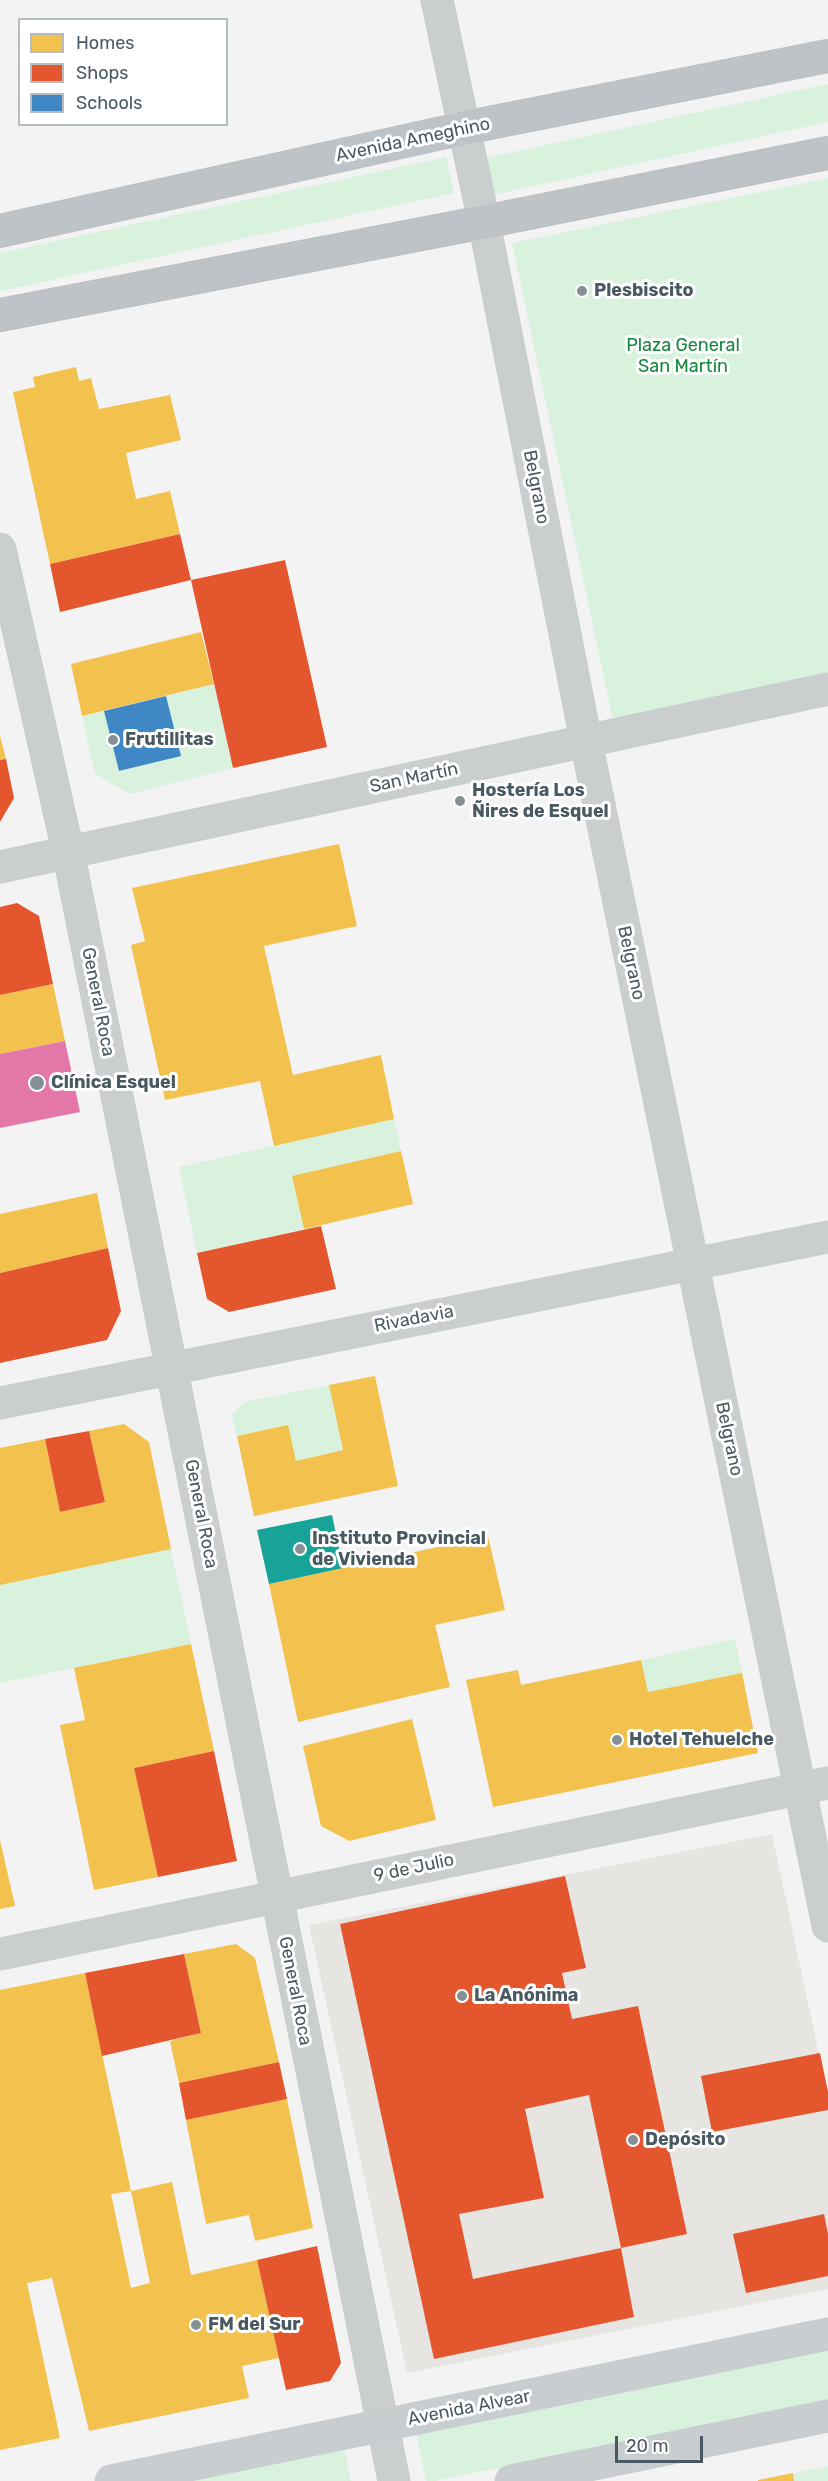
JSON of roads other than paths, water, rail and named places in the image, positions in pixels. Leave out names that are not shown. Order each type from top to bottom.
[{"type":"highway","name":"Avenida Ameghino","points":[[0,231],[464,128],[828,56]]},
{"type":"highway","points":[[0,315],[828,153]]},
{"type":"main road","name":"Avenida Alvear","points":[[111,2481],[828,2334]]},
{"type":"main road","points":[[511,2481],[828,2416]]},
{"type":"street","name":"Belgrano","points":[[437,0],[484,222],[586,741],[693,1264],[814,1786],[828,1926]]},
{"type":"street","name":"General Roca","points":[[0,549],[68,851],[394,2481]]},
{"type":"street","name":"San Martín","points":[[0,867],[828,689]]},
{"type":"street","name":"Rivadavia","points":[[0,1403],[828,1237]]},
{"type":"street","name":"9 de Julio","points":[[0,1954],[814,1786]]},
{"type":"place","name":"Plesbiscito","points":[[582,291]]},
{"type":"place","name":"Frutillitas","points":[[113,740]]},
{"type":"place","name":"Hostería Los Ñires de Esquel","points":[[460,801]]},
{"type":"place","name":"Clínica Esquel","points":[[37,1083]]},
{"type":"place","name":"Instituto Provincial de Vivienda","points":[[300,1549]]},
{"type":"place","name":"Hotel Tehuelche","points":[[617,1740]]},
{"type":"place","name":"La Anónima","points":[[462,1996]]},
{"type":"place","name":"Depósito","points":[[633,2140]]},
{"type":"place","name":"FM del Sur","points":[[196,2325]]},
{"type":"park label","name":"Plaza General San Martín","points":[[683,356]]}]
